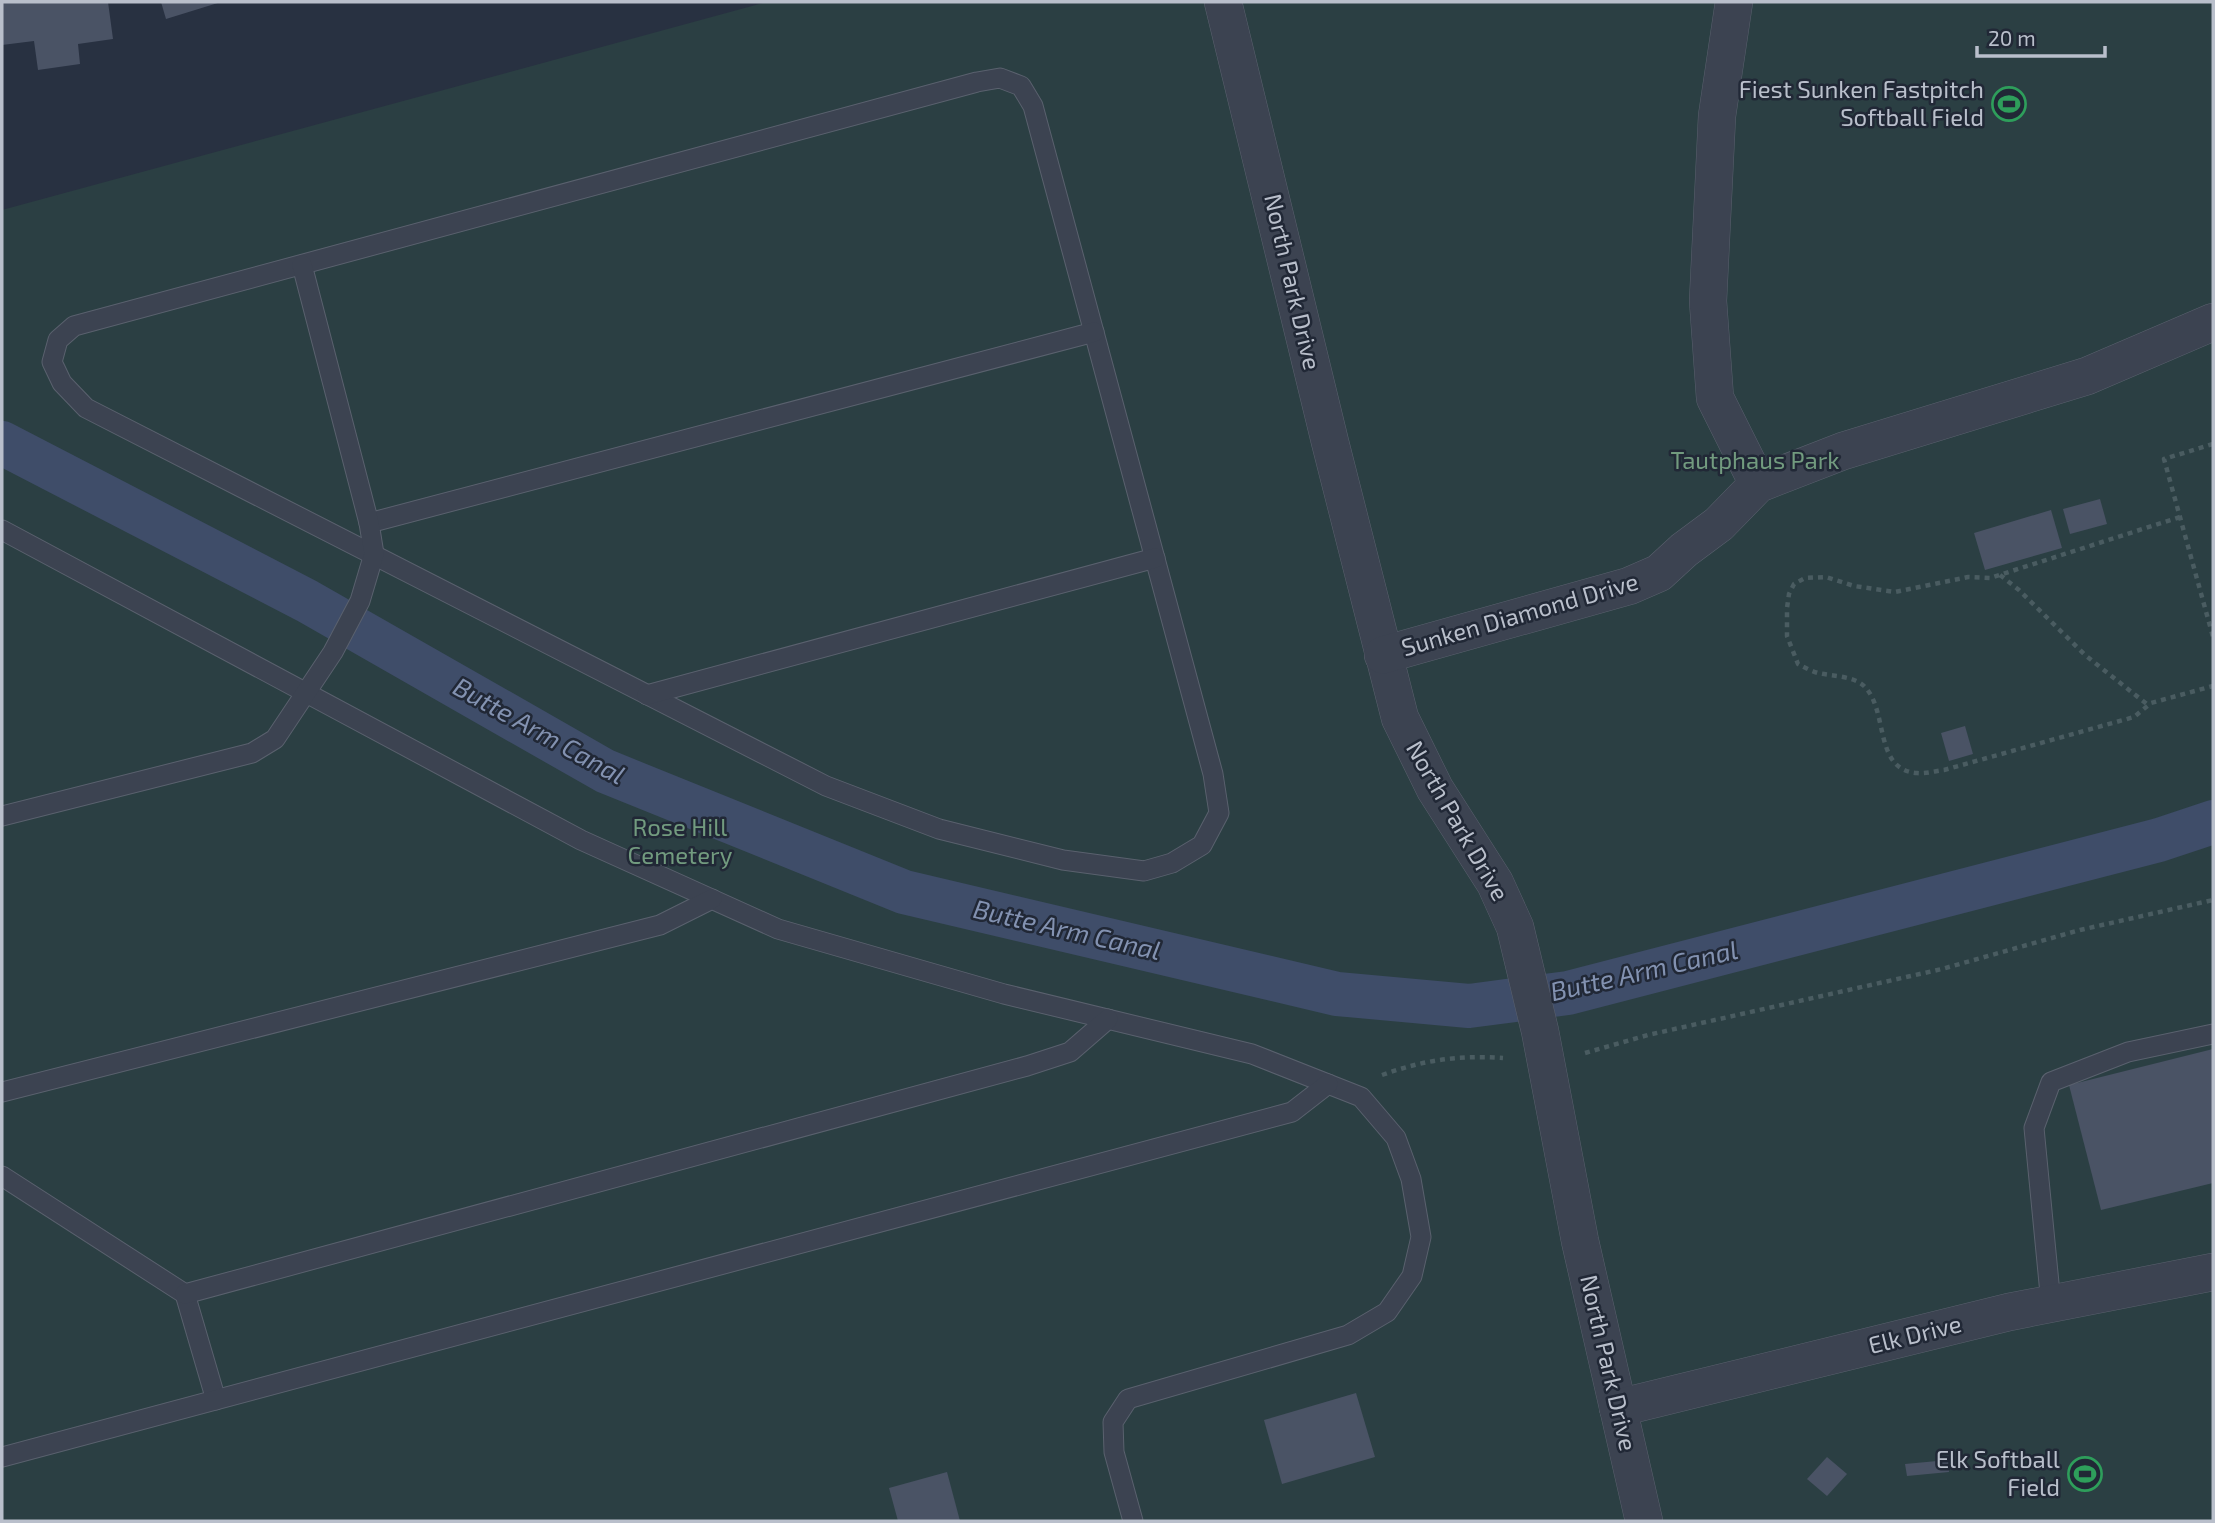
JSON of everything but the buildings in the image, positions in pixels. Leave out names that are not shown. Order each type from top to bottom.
[{"type":"street","name":"North Park Drive","points":[[1223,2],[1383,655],[1405,730],[1435,789],[1495,883],[1515,927],[1540,1031],[1580,1241],[1644,1521]]},
{"type":"street","points":[[1734,2],[1717,116],[1708,301],[1715,398],[1758,484],[1843,452],[2087,376],[2213,322]]},
{"type":"street","name":"Sunken Diamond Drive","points":[[1383,655],[1629,586],[1659,573],[1719,524],[1758,484]]},
{"type":"street","name":"Elk Drive","points":[[1618,1408],[2009,1312],[2213,1272]]},
{"type":"lane","points":[[1000,78],[1021,86],[1033,106],[1094,332],[1213,774],[1219,813],[1202,845],[1172,863],[1144,870],[1063,860],[939,829],[826,786],[86,408],[62,383],[52,362],[58,341],[74,326],[1000,78]]},
{"type":"lane","points":[[2,816],[252,753],[275,738],[333,652],[360,601],[374,554],[369,523],[302,265]]},
{"type":"lane","points":[[369,523],[1094,332]]},
{"type":"lane","points":[[2,530],[582,840],[778,929],[1004,994],[1252,1054],[1361,1097],[1396,1138],[1411,1178],[1421,1237],[1412,1276],[1387,1312],[1348,1335],[1128,1399],[1112,1422],[1114,1452],[1133,1521]]},
{"type":"lane","points":[[648,695],[1155,558]]},
{"type":"lane","points":[[2,1092],[660,925],[712,899]]},
{"type":"lane","points":[[185,1294],[1027,1066],[1070,1052],[1108,1019]]},
{"type":"lane","points":[[2051,1304],[2034,1128],[2051,1082],[2128,1052],[2213,1034]]},
{"type":"lane","points":[[2,1457],[1292,1112],[1328,1084]]},
{"type":"lane","points":[[2,1176],[185,1294],[216,1400]]},
{"type":"path","points":[[2213,444],[2164,459],[2213,637]]},
{"type":"path","points":[[2180,517],[1990,578],[1968,577],[1895,592],[1854,586],[1826,577],[1805,578],[1794,584],[1789,594],[1787,636],[1798,663],[1815,673],[1863,685],[1876,703],[1887,754],[1901,767],[1915,773],[1944,770],[2134,717],[2148,705],[2213,686]]},
{"type":"path","points":[[2000,575],[2085,655],[2148,705]]},
{"type":"path","points":[[1576,1055],[1648,1035],[1942,970],[2080,930],[2213,900]]},
{"type":"path","points":[[1349,1092],[1377,1077],[1415,1063],[1473,1056],[1508,1058]]},
{"type":"green space","name":"Rose Hill Cemetery","points":[[767,2],[2213,2],[2213,1521],[2,1521],[2,210]]},
{"type":"waterway","name":"Butte Arm Canal","points":[[2,443],[307,601],[605,771],[904,892],[1337,994],[1469,1006],[1568,993],[2159,840],[2213,822]]},
{"type":"place","name":"Fiest Sunken Fastpitch Softball Field","points":[[2009,104]]},
{"type":"place","name":"Elk Softball Field","points":[[2085,1474]]},
{"type":"park label","name":"Tautphaus Park","points":[[1755,461]]}]
